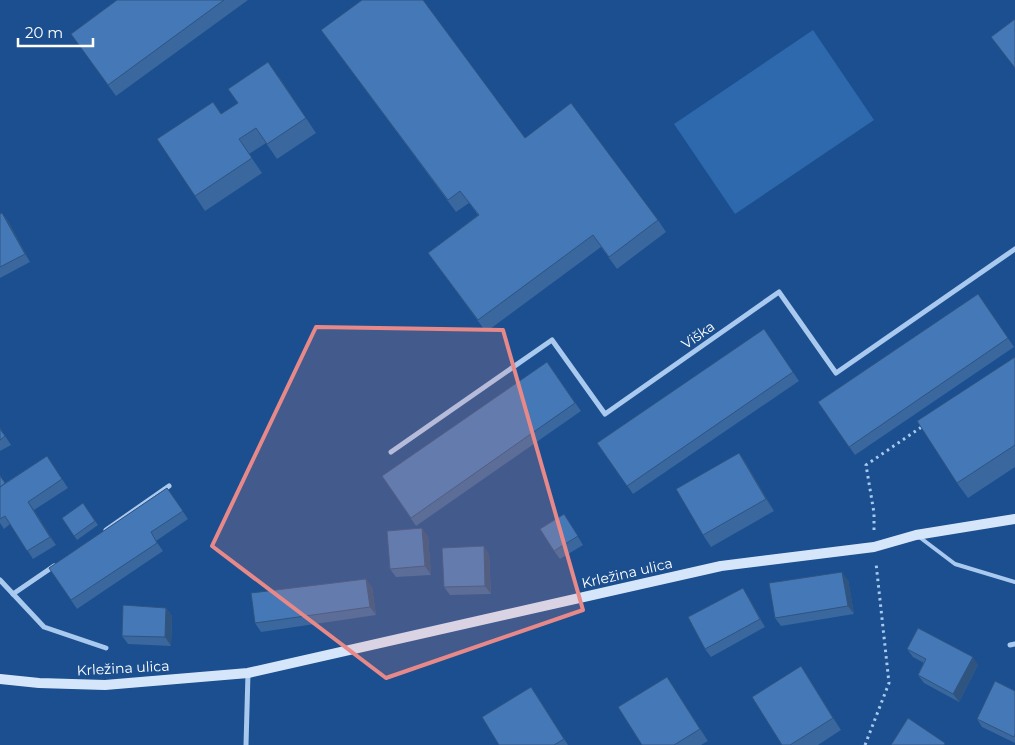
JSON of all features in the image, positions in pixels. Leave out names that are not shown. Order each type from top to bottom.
[{"type":"street","name":"Viška","points":[[391,452],[552,340],[604,414],[779,292],[836,374],[1015,249]]},
{"type":"street","points":[[99,534],[169,486]]},
{"type":"street","name":"Krležina ulica","points":[[0,679],[39,683],[105,685],[248,673],[721,566],[874,547],[916,535],[1015,519]]},
{"type":"street","points":[[13,594],[60,562]]},
{"type":"street","name":"Krležina ulica","points":[[0,580],[44,627],[106,648]]},
{"type":"street","points":[[246,745],[248,673]]},
{"type":"lane","points":[[916,535],[955,564],[1015,582]]},
{"type":"path","points":[[870,484],[866,465],[927,423]]},
{"type":"path","points":[[865,745],[889,683],[882,621]]},
{"type":"highlighted area","points":[[316,327],[503,330],[583,610],[386,678],[212,546]]},
{"type":"shaded area","points":[[813,30],[874,120],[735,214],[674,124]]},
{"type":"building","points":[[117,0],[224,0],[108,85],[71,34]]},
{"type":"building","points":[[362,0],[423,0],[525,138],[571,103],[658,220],[609,257],[593,235],[478,320],[428,253],[479,215],[460,191],[448,200],[321,30]]},
{"type":"building","points":[[1015,19],[1015,68],[991,37]]},
{"type":"building","points":[[268,62],[306,118],[267,144],[256,128],[239,139],[252,158],[195,196],[157,139],[213,102],[221,114],[238,103],[228,89]]},
{"type":"building","points":[[2,213],[25,254],[0,267],[0,214]]},
{"type":"building","points":[[978,294],[1008,338],[849,447],[818,402]]},
{"type":"building","points":[[764,329],[793,372],[627,486],[597,443]]},
{"type":"building","points":[[1015,357],[1015,445],[957,483],[917,421]]},
{"type":"building","points":[[547,362],[575,403],[411,518],[382,476]]},
{"type":"building","points":[[0,429],[5,436],[0,440]]},
{"type":"building","points":[[739,453],[766,499],[703,535],[676,489]]},
{"type":"building","points":[[47,456],[62,479],[28,502],[50,537],[27,551],[5,516],[0,519],[0,487]]},
{"type":"building","points":[[0,476],[5,483],[0,487]]},
{"type":"building","points":[[167,488],[183,511],[151,532],[157,543],[71,600],[49,568]]},
{"type":"building","points":[[83,503],[95,521],[74,536],[62,518]]},
{"type":"building","points":[[564,514],[578,536],[554,551],[540,529]]},
{"type":"building","points":[[422,528],[425,566],[390,569],[387,531]]},
{"type":"building","points":[[484,546],[485,586],[444,587],[442,548]]},
{"type":"building","points":[[842,572],[848,606],[775,618],[769,583]]},
{"type":"building","points":[[366,579],[370,607],[255,623],[251,593]]},
{"type":"building","points":[[743,588],[760,619],[705,649],[688,617]]},
{"type":"building","points":[[123,605],[166,608],[165,637],[122,636]]},
{"type":"building","points":[[918,628],[973,657],[953,694],[918,675],[926,659],[907,649]]},
{"type":"building","points":[[801,666],[833,718],[790,745],[782,745],[752,697]]},
{"type":"building","points":[[667,677],[700,729],[674,745],[642,745],[618,707]]},
{"type":"building","points":[[995,681],[1015,691],[1014,737],[977,719]]},
{"type":"building","points":[[531,687],[564,739],[554,745],[499,745],[482,717]]},
{"type":"building","points":[[908,718],[945,743],[944,745],[891,745]]}]
